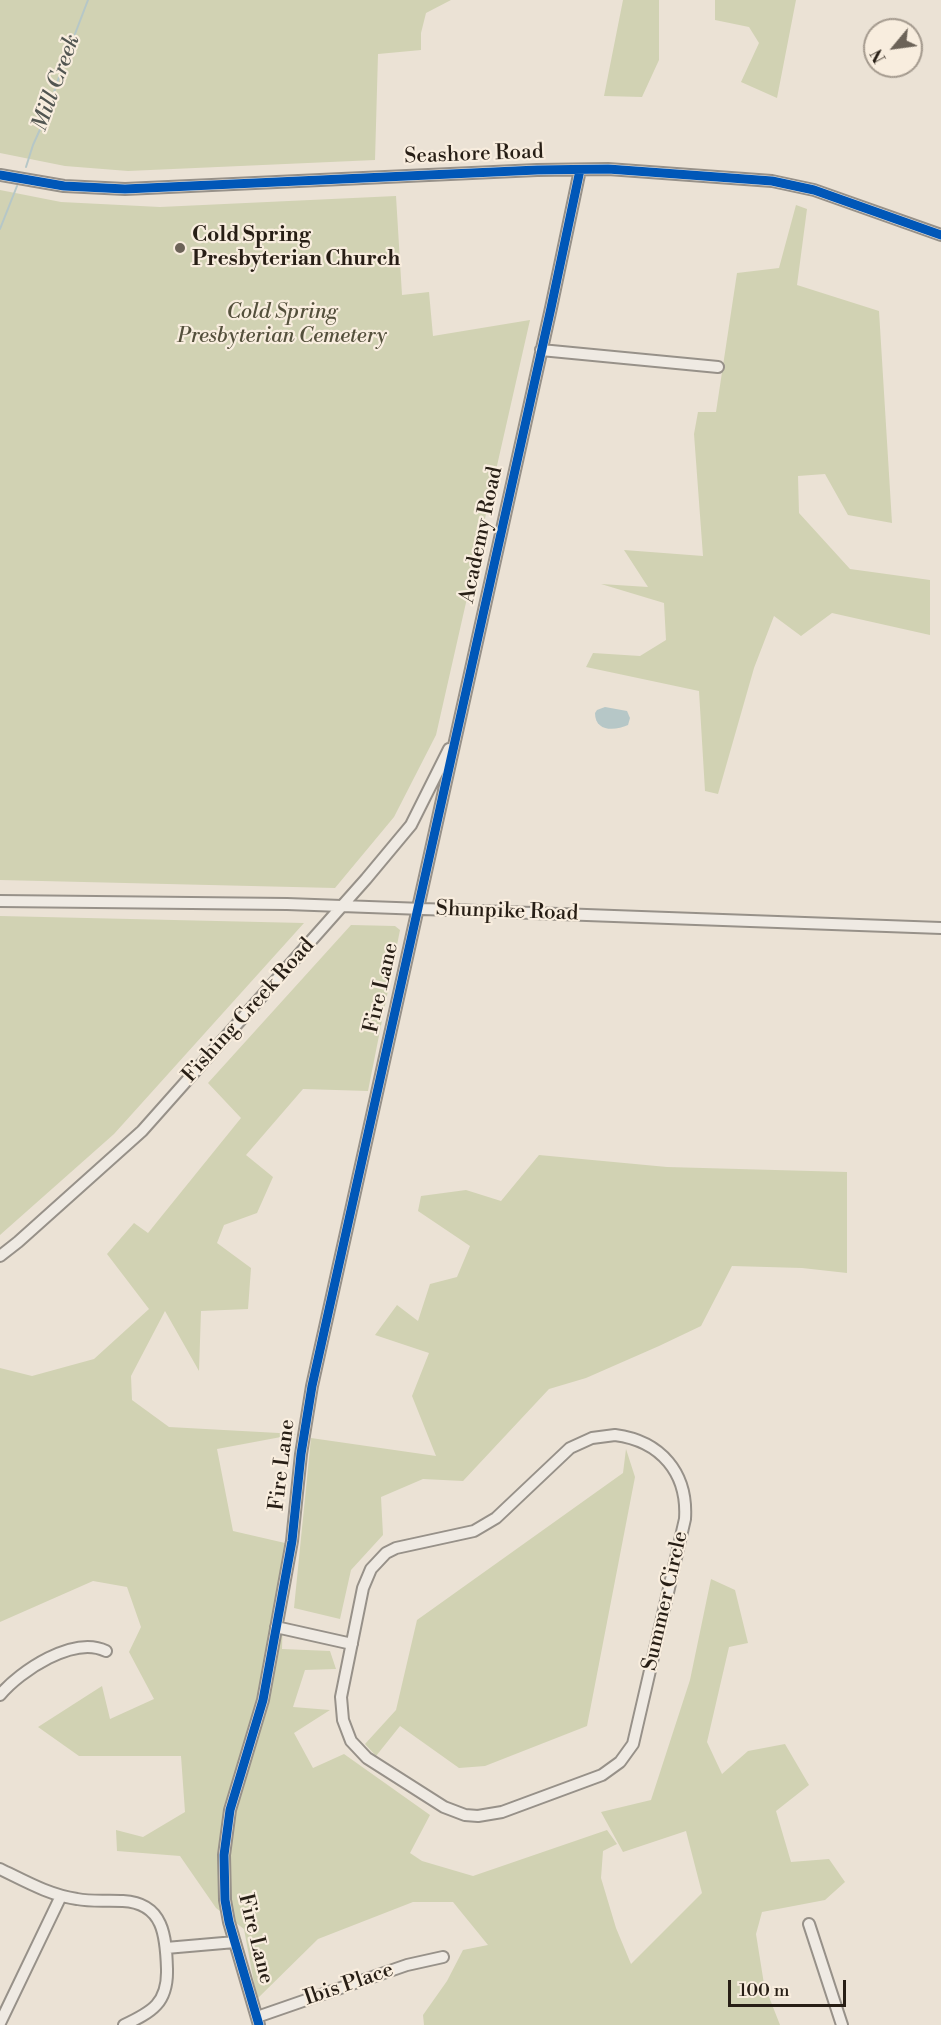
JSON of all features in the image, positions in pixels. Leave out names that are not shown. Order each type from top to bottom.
[{"type":"street","name":"Academy Road","points":[[418,909],[580,170]]},
{"type":"street","name":"Seashore Road","points":[[0,175],[64,186],[125,189],[418,174],[632,171],[772,181],[793,185],[814,190],[941,235]]},
{"type":"street","points":[[541,350],[718,367]]},
{"type":"street","name":"Fishing Creek Road","points":[[0,1256],[141,1131],[342,906],[411,825],[457,733]]},
{"type":"street","name":"Shunpike Road","points":[[0,901],[342,906],[941,928]]},
{"type":"street","name":"Fire Lane","points":[[258,2021],[225,1900],[226,1832],[230,1810],[264,1700],[292,1541],[301,1454],[312,1386],[418,909]]},
{"type":"street","name":"Summer Circle","points":[[615,1435],[639,1440],[660,1453],[675,1471],[684,1495],[685,1519],[637,1733],[627,1754],[602,1775],[489,1815],[465,1815],[444,1807],[367,1758],[351,1741],[341,1708],[352,1644],[366,1578],[378,1560],[386,1553],[406,1544],[463,1534],[486,1525],[561,1456],[581,1442],[615,1435]]},
{"type":"street","points":[[276,1627],[352,1644]]},
{"type":"street","points":[[0,1695],[21,1674],[47,1659],[84,1647],[92,1646],[106,1651]]},
{"type":"street","points":[[0,1869],[61,1896],[93,1901],[121,1900],[140,1905],[155,1916],[166,1937],[167,1979],[162,1998],[150,2012],[124,2025]]},
{"type":"street","points":[[0,2023],[61,1896]]},
{"type":"street","points":[[809,1924],[842,2025]]},
{"type":"street","points":[[166,1948],[235,1942]]},
{"type":"street","name":"Ibis Place","points":[[258,2021],[407,1965],[443,1957]]},
{"type":"green space","points":[[0,0],[451,0],[426,13],[421,33],[421,50],[378,54],[375,160],[128,171],[65,166],[0,153]]},
{"type":"green space","points":[[623,0],[659,0],[659,60],[642,97],[604,96]]},
{"type":"green space","points":[[715,0],[796,0],[777,98],[741,82],[759,43],[749,27],[715,20]]},
{"type":"green space","name":"Cold Spring Presbyterian Cemetery","points":[[0,190],[61,202],[160,207],[396,196],[402,295],[429,292],[433,336],[530,320],[436,735],[394,817],[335,888],[0,880]]},
{"type":"green space","points":[[796,205],[807,209],[797,285],[879,311],[892,523],[848,515],[825,474],[798,476],[799,513],[850,569],[930,580],[930,635],[832,613],[801,636],[774,616],[754,668],[718,794],[705,791],[699,691],[586,667],[593,653],[640,656],[666,640],[664,603],[601,584],[648,587],[624,550],[703,556],[694,434],[698,412],[716,412],[737,273],[779,268]]},
{"type":"green space","points":[[0,916],[304,923],[114,1134],[0,1235]]},
{"type":"green space","points":[[351,925],[395,926],[400,930],[368,1091],[303,1089],[246,1155],[273,1177],[257,1213],[224,1225],[217,1243],[251,1268],[248,1309],[201,1311],[199,1371],[165,1311],[131,1376],[132,1400],[169,1427],[297,1434],[217,1449],[233,1531],[285,1543],[282,1649],[330,1651],[336,1669],[305,1670],[293,1707],[330,1710],[294,1733],[313,1768],[344,1754],[430,1815],[410,1853],[422,1861],[473,1876],[607,1830],[617,1844],[603,1851],[601,1878],[616,1928],[631,1964],[702,1893],[686,1831],[623,1852],[601,1812],[651,1800],[690,1680],[711,1579],[735,1590],[748,1643],[729,1647],[707,1742],[722,1774],[748,1751],[785,1744],[809,1785],[776,1811],[791,1862],[829,1859],[845,1882],[825,1900],[762,1912],[756,1934],[764,1984],[780,2025],[424,2025],[423,2015],[447,1981],[463,1950],[488,1945],[453,1902],[413,1902],[318,1939],[257,1999],[244,1929],[216,1908],[180,1856],[117,1851],[116,1830],[143,1837],[185,1812],[181,1756],[79,1756],[38,1727],[102,1686],[110,1719],[154,1699],[129,1652],[141,1627],[127,1587],[93,1581],[0,1622],[0,1368],[32,1376],[94,1359],[149,1309],[107,1254],[134,1223],[148,1233],[241,1118],[208,1083]]},
{"type":"green space","points":[[539,1155],[667,1167],[847,1172],[847,1273],[802,1268],[732,1266],[701,1326],[586,1378],[549,1389],[463,1481],[423,1479],[381,1497],[383,1535],[351,1570],[340,1619],[294,1608],[311,1438],[436,1456],[412,1396],[429,1353],[375,1335],[397,1305],[418,1321],[430,1284],[457,1277],[470,1246],[418,1211],[421,1196],[466,1190],[501,1201]]},
{"type":"green space","points":[[626,1449],[635,1477],[587,1726],[485,1766],[459,1768],[400,1726],[376,1756],[365,1744],[396,1710],[417,1620],[623,1473]]},
{"type":"shaded area","points":[[605,707],[627,711],[630,718],[628,725],[612,729],[598,724],[595,713]]},
{"type":"waterway","name":"Mill Creek","points":[[26,167],[88,0]]},
{"type":"waterway","name":"Mill Creek","points":[[0,229],[17,186]]},
{"type":"cycle path","points":[[0,175],[64,186],[125,189],[537,170],[608,169],[772,181],[814,190],[941,235]]},
{"type":"cycle path","points":[[259,2025],[229,1922],[225,1900],[224,1855],[230,1810],[263,1700],[292,1541],[301,1454],[312,1386],[580,170]]},
{"type":"place","name":"Cold Spring Presbyterian Church","points":[[180,248]]}]
